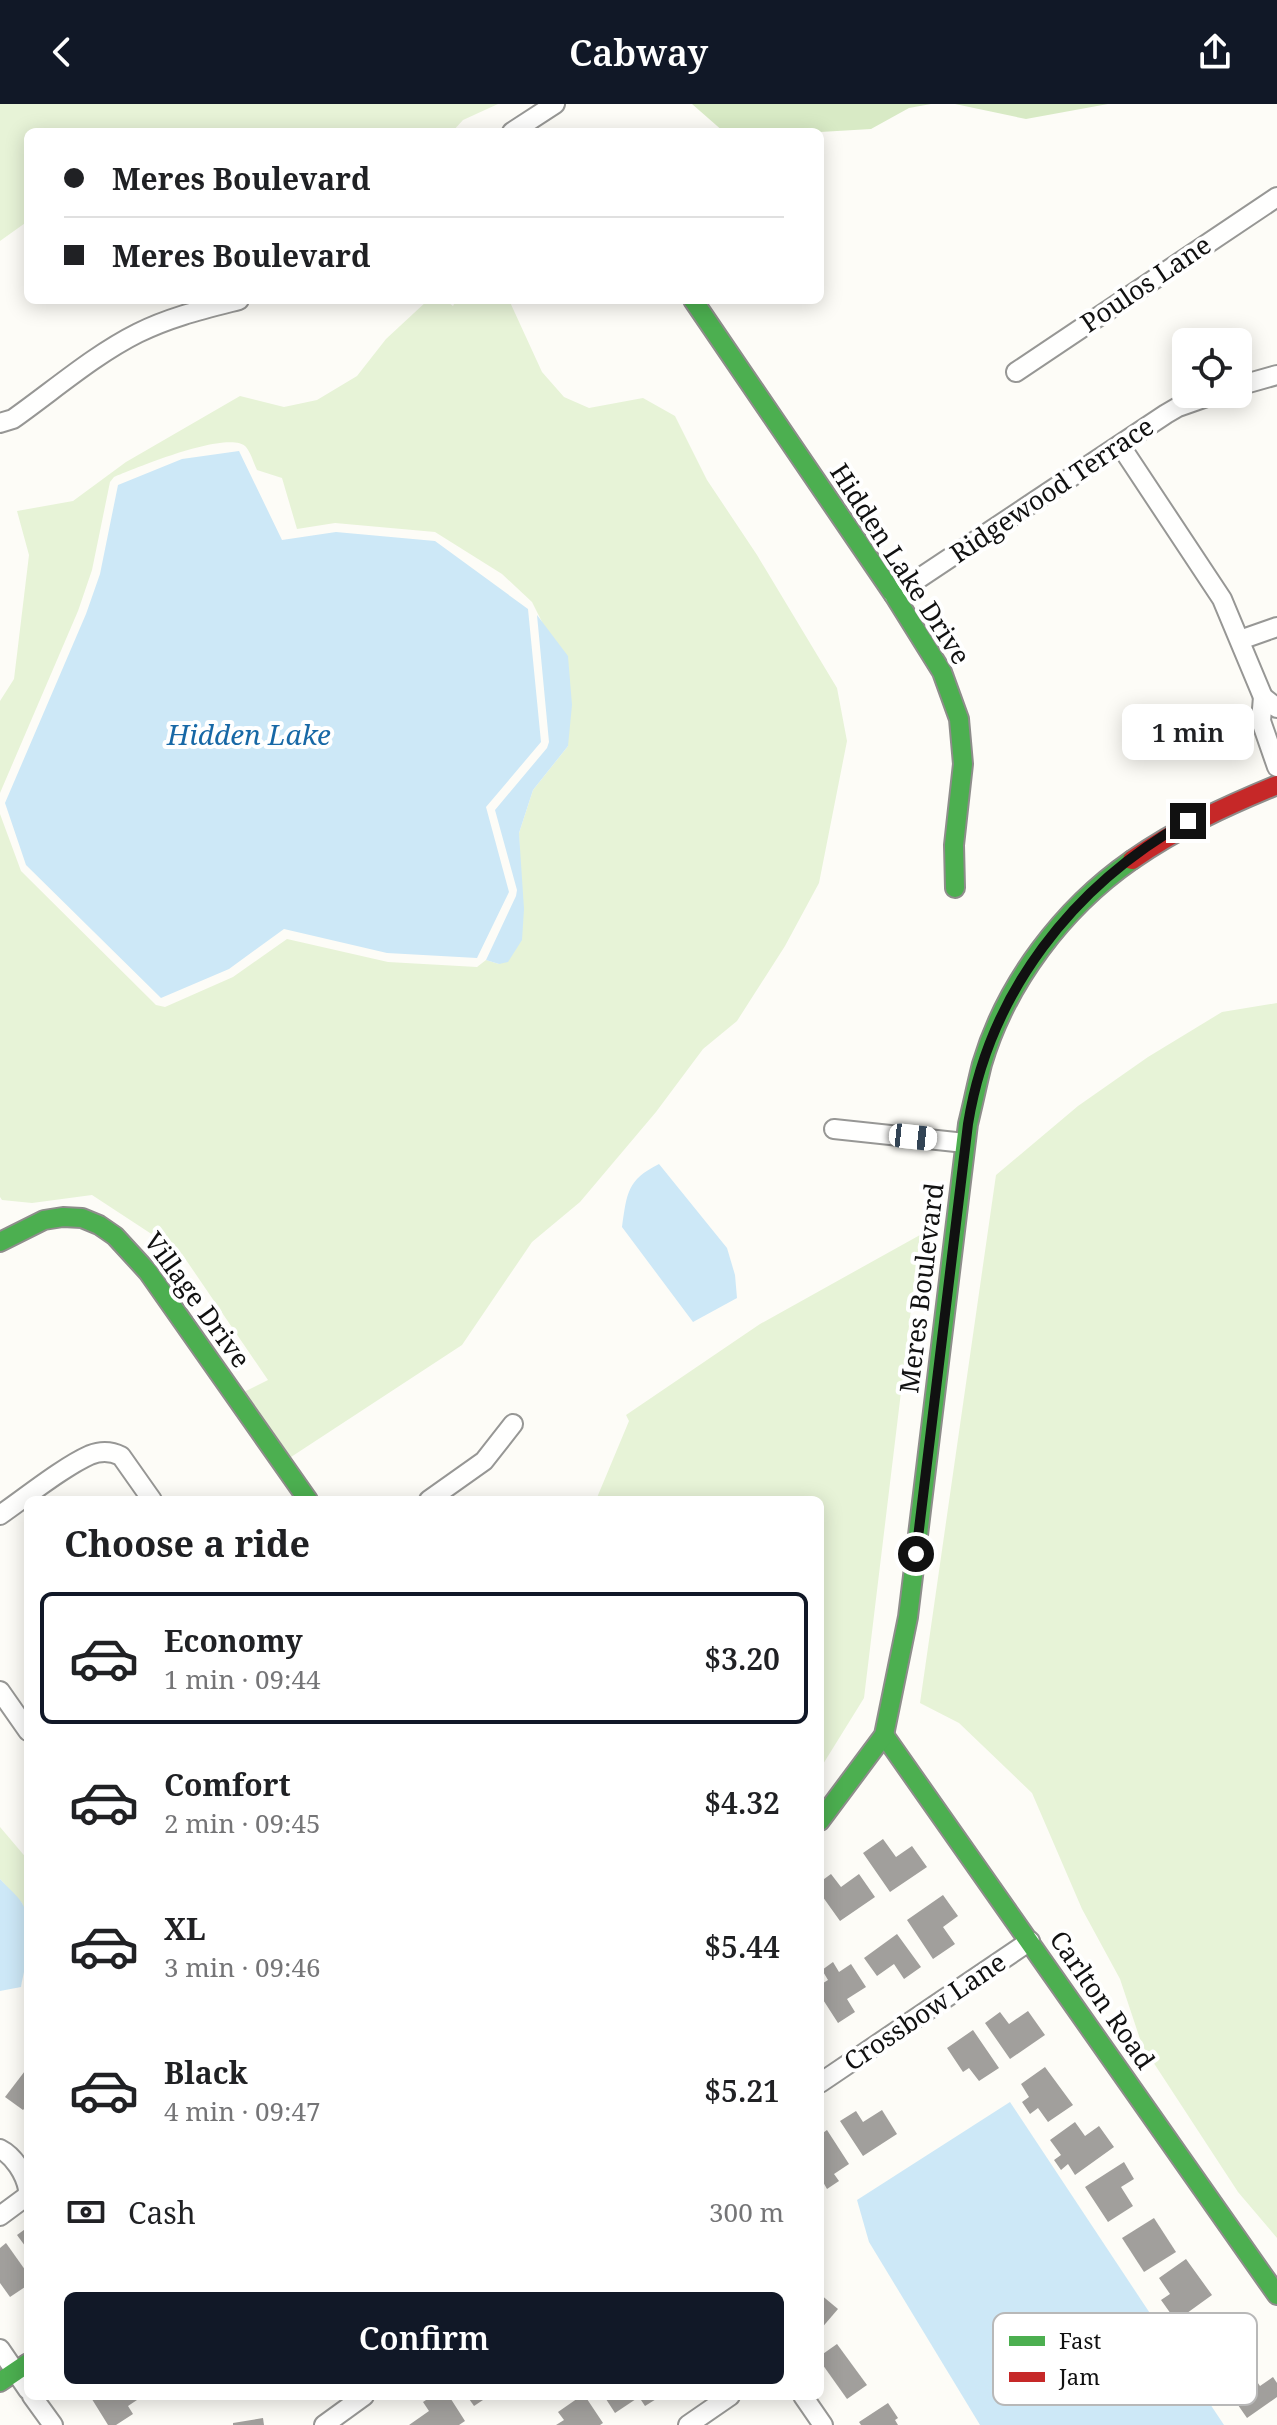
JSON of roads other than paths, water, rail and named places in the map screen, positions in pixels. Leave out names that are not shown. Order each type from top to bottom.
[{"type":"street","points":[[518,128],[555,104]]},
{"type":"street","name":"Poulos Lane","points":[[1016,372],[1277,197]]},
{"type":"street","points":[[0,423],[13,419],[139,333],[181,315],[224,304]]},
{"type":"street","name":"Hidden Lake Drive","points":[[696,304],[894,595],[942,672],[959,719],[963,764],[954,845],[955,888]]},
{"type":"street","points":[[1252,382],[1277,375]]},
{"type":"street","name":"Ridgewood Terrace","points":[[894,595],[1176,408]]},
{"type":"street","points":[[1120,445],[1214,585],[1270,702],[1261,721],[1277,767]]},
{"type":"street","points":[[1240,640],[1277,627]]},
{"type":"street","name":"Meres Boulevard","points":[[824,1816],[884,1735],[908,1617],[965,1143],[974,1088],[988,1045],[1023,975],[1057,928],[1099,883],[1158,839],[1209,812],[1277,785]]},
{"type":"street","points":[[834,1129],[965,1143]]},
{"type":"street","name":"Village Drive","points":[[0,1242],[26,1227],[53,1218],[68,1217],[85,1217],[95,1221],[119,1238],[148,1272],[305,1496]]},
{"type":"street","points":[[435,1496],[484,1461],[513,1424]]},
{"type":"street","points":[[29,1496],[91,1455],[106,1452],[121,1456],[149,1496]]},
{"type":"street","points":[[0,1515],[24,1499]]},
{"type":"street","points":[[0,1691],[24,1725]]},
{"type":"street","name":"Carlton Road","points":[[884,1735],[1277,2295]]},
{"type":"street","name":"Crossbow Lane","points":[[824,2080],[1030,1941]]},
{"type":"street","points":[[0,2149],[7,2152],[24,2174]]},
{"type":"street","points":[[0,2216],[24,2198]]},
{"type":"street","points":[[0,2349],[14,2372]]},
{"type":"street","points":[[35,2400],[53,2425]]},
{"type":"street","points":[[324,2425],[358,2400]]},
{"type":"street","points":[[688,2425],[724,2400]]},
{"type":"street","points":[[806,2400],[823,2425]]},
{"type":"water","name":"Hidden Lake","points":[[239,451],[282,540],[336,532],[435,541],[528,609],[541,742],[486,807],[509,892],[477,958],[387,953],[284,929],[229,969],[161,998],[26,865],[5,803],[86,614],[100,574],[118,485],[182,459]]},
{"type":"water","points":[[537,615],[568,656],[572,705],[568,746],[533,790],[519,833],[524,909],[522,940],[508,962],[499,964],[486,960],[517,890],[495,810],[549,742]]},
{"type":"water","points":[[659,1164],[727,1248],[735,1275],[737,1298],[693,1322],[622,1227],[630,1189],[640,1176]]},
{"type":"water","points":[[0,1879],[24,1908],[24,1972],[21,1987],[0,1991]]},
{"type":"water","points":[[1010,2102],[1150,2313],[993,2313],[993,2405],[1211,2405],[1224,2425],[980,2425],[869,2242],[857,2200]]}]
